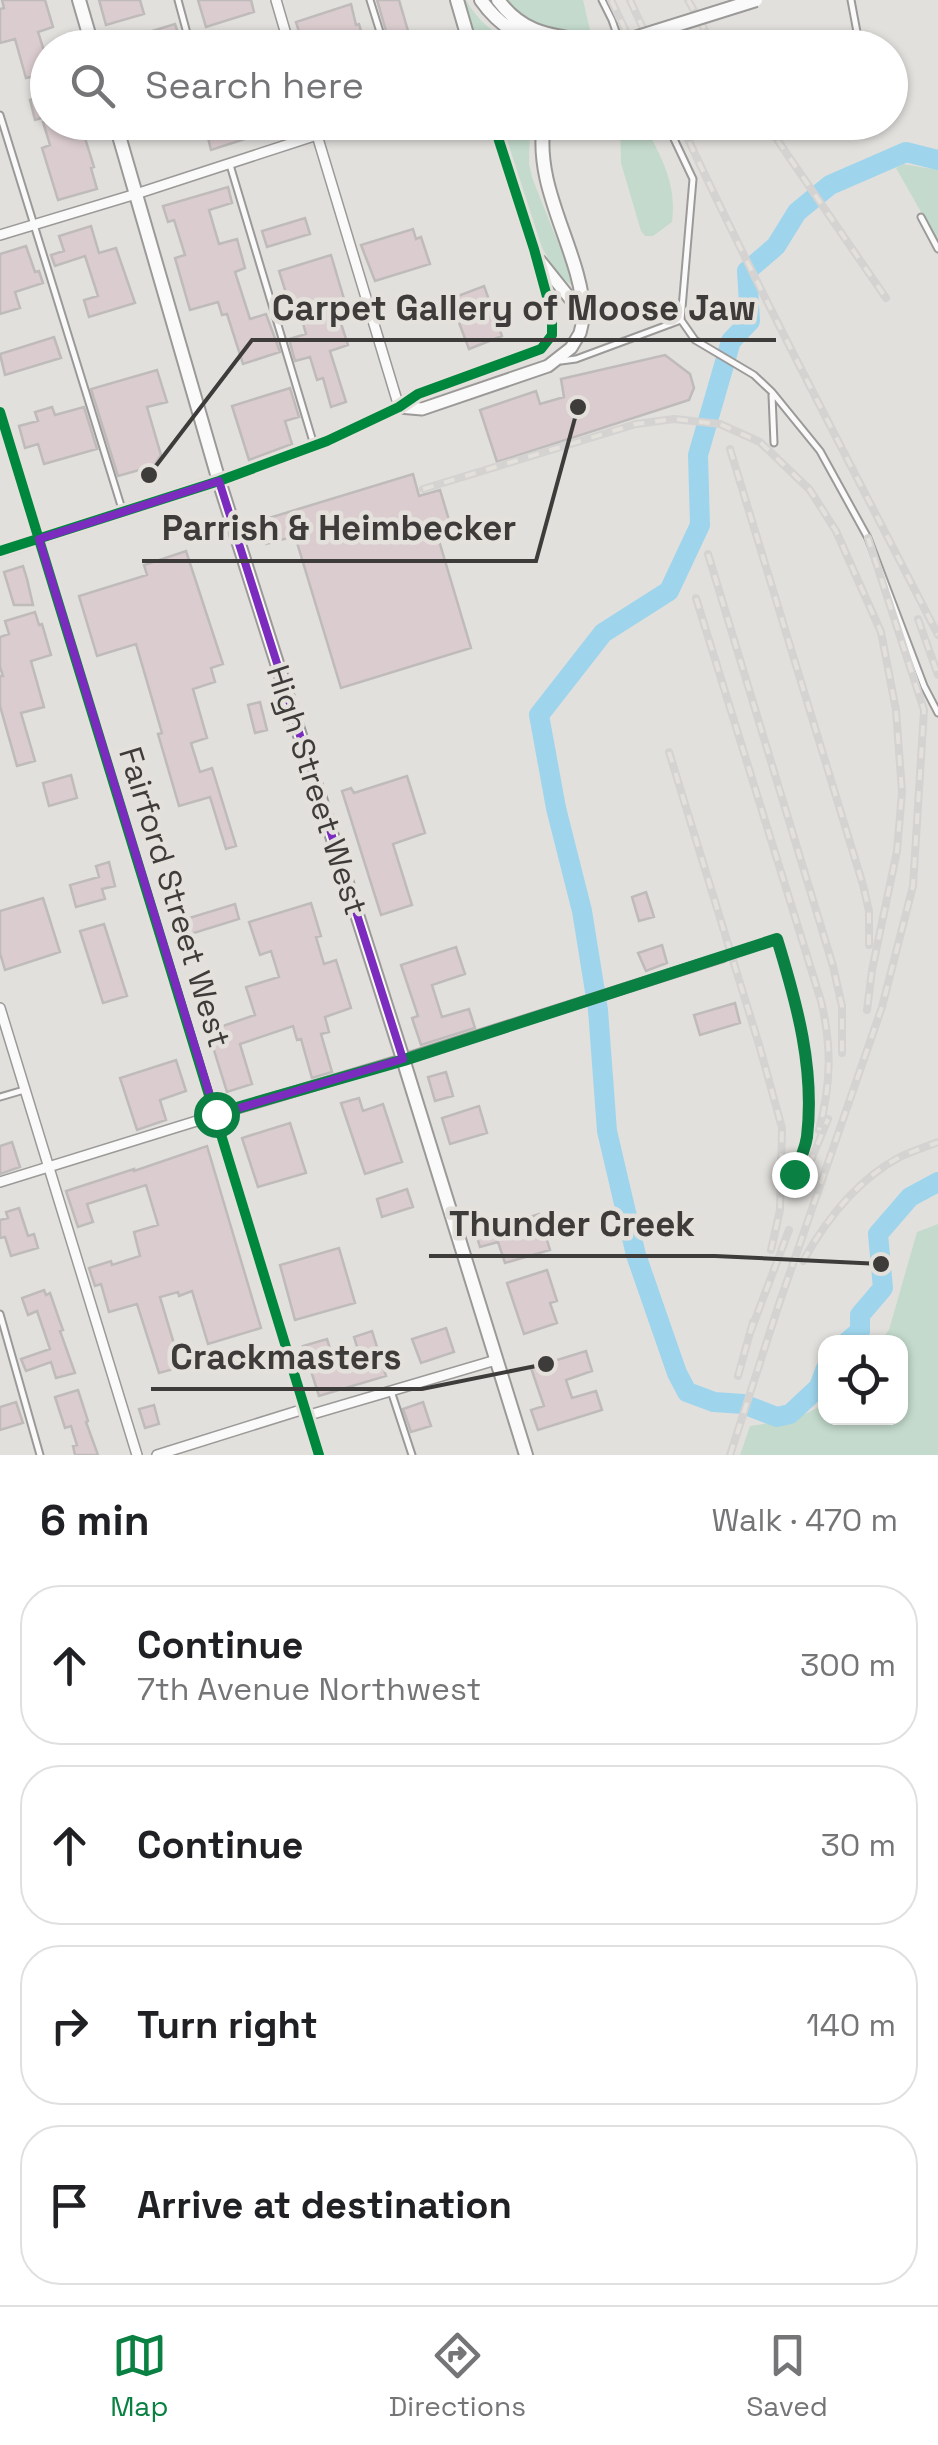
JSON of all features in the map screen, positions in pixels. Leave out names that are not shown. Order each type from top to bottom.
[{"type":"main road","points":[[79,0],[88,30]]},
{"type":"main road","points":[[457,0],[465,30]]},
{"type":"main road","points":[[481,0],[509,30]]},
{"type":"main road","points":[[498,0],[532,30]]},
{"type":"main road","points":[[661,30],[756,0]]},
{"type":"main road","name":"High Street West","points":[[120,140],[219,481],[526,1455]]},
{"type":"main road","points":[[543,140],[545,177],[581,286],[584,316]]},
{"type":"street","points":[[276,0],[285,30]]},
{"type":"street","points":[[0,235],[301,140]]},
{"type":"street","points":[[319,140],[399,407]]},
{"type":"street","points":[[0,551],[219,481],[328,441],[418,394],[541,349],[550,340],[553,322],[500,140]]},
{"type":"street","points":[[399,407],[422,409],[542,369],[566,354],[584,316],[534,249]]},
{"type":"street","name":"Fairford Street West","points":[[0,412],[318,1455]]},
{"type":"street","points":[[0,1182],[404,1060],[723,956]]},
{"type":"street","points":[[0,1008],[137,1455]]},
{"type":"street","points":[[157,1455],[496,1360]]},
{"type":"lane","points":[[178,0],[187,30]]},
{"type":"lane","points":[[370,0],[379,30]]},
{"type":"lane","points":[[602,0],[616,30]]},
{"type":"lane","points":[[851,0],[857,30]]},
{"type":"lane","points":[[0,115],[123,512]]},
{"type":"lane","points":[[675,140],[693,179],[681,320],[695,340],[754,375],[820,451],[868,538],[938,714]]},
{"type":"lane","points":[[229,162],[314,445]]},
{"type":"lane","points":[[921,217],[938,249]]},
{"type":"lane","points":[[555,362],[576,359],[681,320]]},
{"type":"lane","points":[[772,392],[774,443]]},
{"type":"lane","points":[[723,956],[777,939],[798,1008],[808,1066],[807,1140],[794,1174]]},
{"type":"lane","points":[[0,1097],[24,1090]]},
{"type":"lane","points":[[0,1314],[40,1455]]},
{"type":"lane","points":[[391,1390],[412,1455]]},
{"type":"highlighted area","points":[[219,481],[403,1059],[216,1115],[39,539]]},
{"type":"green space","points":[[459,0],[466,0],[492,30],[470,30]]},
{"type":"green space","points":[[503,0],[583,0],[590,30],[553,30],[523,16]]},
{"type":"green space","points":[[507,140],[530,140],[533,180],[576,288],[548,258],[520,189]]},
{"type":"green space","points":[[620,140],[652,140],[662,159],[670,182],[672,222],[653,236],[645,236],[641,231],[621,163]]},
{"type":"green space","points":[[903,164],[938,170],[938,242],[896,168]]},
{"type":"green space","points":[[938,1224],[938,1455],[740,1455],[750,1426],[799,1416],[818,1407],[818,1425],[908,1425],[908,1335],[885,1335],[917,1232]]},
{"type":"building","points":[[2,0],[45,0],[53,27],[30,30],[30,77],[26,78],[15,39],[0,43],[0,9],[4,8]]},
{"type":"building","points":[[99,0],[140,0],[144,14],[106,25]]},
{"type":"building","points":[[198,0],[251,0],[254,12],[206,27]]},
{"type":"building","points":[[377,0],[399,0],[408,30],[386,30]]},
{"type":"building","points":[[351,4],[361,30],[298,30],[296,22]]},
{"type":"building","points":[[175,24],[177,30],[155,30]]},
{"type":"building","points":[[48,140],[86,140],[97,189],[58,200],[42,148],[50,145]]},
{"type":"building","points":[[208,140],[242,140],[211,150]]},
{"type":"building","points":[[228,187],[232,203],[209,210],[219,244],[237,239],[245,268],[235,272],[250,319],[266,314],[280,352],[243,364],[227,314],[222,315],[218,302],[190,310],[175,258],[185,255],[174,220],[168,222],[163,206]]},
{"type":"building","points":[[305,218],[310,234],[267,247],[262,231]]},
{"type":"building","points":[[91,226],[99,253],[116,248],[135,303],[89,317],[84,300],[98,296],[85,256],[55,266],[51,255],[64,251],[59,236]]},
{"type":"building","points":[[413,229],[416,239],[421,237],[430,264],[375,281],[361,245]]},
{"type":"building","points":[[26,246],[43,283],[15,292],[20,308],[0,314],[0,254]]},
{"type":"building","points":[[331,255],[344,299],[334,302],[348,345],[330,351],[346,402],[331,407],[323,378],[317,380],[310,357],[295,361],[289,339],[306,334],[300,313],[293,315],[279,271]]},
{"type":"building","points":[[484,286],[502,336],[469,349],[450,299]]},
{"type":"building","points":[[54,337],[61,358],[5,375],[0,354]]},
{"type":"building","points":[[665,355],[690,374],[694,388],[689,400],[497,462],[480,410],[536,391],[540,404],[564,397],[561,379]]},
{"type":"building","points":[[157,370],[167,402],[147,407],[161,455],[154,466],[118,476],[91,389]]},
{"type":"building","points":[[290,388],[299,417],[285,421],[292,444],[249,460],[232,406]]},
{"type":"building","points":[[52,407],[55,415],[84,407],[97,449],[44,464],[38,444],[25,448],[19,426],[38,421],[35,412]]},
{"type":"building","points":[[413,474],[419,496],[440,490],[452,530],[437,534],[471,648],[341,688],[295,536],[266,544],[259,521]]},
{"type":"building","points":[[186,551],[223,664],[211,668],[215,682],[193,689],[207,738],[191,743],[200,772],[212,768],[236,846],[226,849],[210,797],[179,806],[136,644],[97,656],[79,596],[147,575],[144,565]]},
{"type":"building","points":[[23,566],[33,605],[14,605],[4,572]]},
{"type":"building","points":[[35,612],[51,655],[31,661],[44,707],[21,713],[35,761],[17,766],[0,706],[0,637],[9,634],[5,621]]},
{"type":"building","points":[[260,702],[267,730],[255,733],[248,705]]},
{"type":"building","points":[[71,775],[77,798],[49,806],[43,783]]},
{"type":"building","points":[[407,776],[425,833],[393,844],[412,905],[381,915],[342,791],[351,788],[354,793]]},
{"type":"building","points":[[109,862],[115,886],[102,889],[105,899],[76,907],[70,885],[99,877],[96,866]]},
{"type":"building","points":[[646,892],[654,917],[639,921],[632,897]]},
{"type":"building","points":[[43,898],[60,952],[5,970],[0,953],[0,911]]},
{"type":"building","points":[[311,903],[324,964],[336,960],[351,1008],[325,1017],[329,1032],[321,1034],[332,1072],[312,1078],[301,1039],[297,1040],[293,1026],[240,1044],[252,1084],[227,1092],[208,1031],[255,1015],[246,987],[279,977],[271,951],[260,955],[249,922]]},
{"type":"building","points":[[235,904],[239,919],[181,937],[176,922]]},
{"type":"building","points":[[104,924],[127,996],[103,1003],[80,931]]},
{"type":"building","points":[[662,945],[667,963],[646,971],[638,953]]},
{"type":"building","points":[[456,947],[465,974],[432,985],[442,1017],[469,1009],[475,1028],[421,1045],[412,1018],[418,1016],[401,965]]},
{"type":"building","points":[[735,1003],[740,1023],[700,1035],[694,1015]]},
{"type":"building","points":[[176,1060],[186,1091],[160,1100],[166,1120],[137,1130],[120,1078]]},
{"type":"building","points":[[446,1072],[453,1096],[435,1101],[428,1077]]},
{"type":"building","points":[[359,1098],[363,1111],[383,1104],[402,1162],[365,1174],[341,1103]]},
{"type":"building","points":[[479,1106],[487,1133],[450,1144],[442,1118]]},
{"type":"building","points":[[290,1123],[306,1173],[258,1187],[242,1138]]},
{"type":"building","points":[[12,1142],[20,1167],[0,1174],[0,1146]]},
{"type":"building","points":[[207,1146],[261,1328],[208,1344],[192,1291],[160,1297],[181,1367],[159,1373],[137,1304],[109,1312],[101,1284],[95,1286],[89,1268],[140,1256],[134,1232],[158,1225],[146,1185],[87,1204],[93,1222],[78,1227],[66,1191]]},
{"type":"building","points":[[407,1189],[413,1207],[382,1217],[377,1199]]},
{"type":"building","points":[[19,1208],[28,1236],[34,1234],[38,1248],[11,1256],[5,1237],[0,1238],[0,1220],[8,1218],[6,1212]]},
{"type":"building","points":[[539,1214],[550,1250],[505,1263],[498,1242],[480,1247],[476,1234]]},
{"type":"building","points":[[339,1248],[355,1303],[295,1320],[280,1265]]},
{"type":"building","points":[[547,1270],[557,1301],[550,1303],[557,1323],[524,1334],[507,1283]]},
{"type":"building","points":[[44,1290],[46,1295],[50,1293],[75,1373],[56,1378],[51,1362],[26,1371],[21,1359],[50,1349],[37,1311],[28,1315],[22,1298]]},
{"type":"building","points":[[446,1328],[454,1352],[421,1363],[412,1339]]},
{"type":"building","points":[[372,1331],[386,1376],[319,1396],[303,1346],[327,1339],[334,1361],[359,1353],[354,1337]]},
{"type":"building","points":[[586,1351],[592,1371],[566,1380],[572,1398],[596,1391],[602,1410],[538,1430],[531,1410],[544,1406],[531,1368]]},
{"type":"building","points":[[78,1390],[98,1455],[75,1455],[73,1446],[77,1445],[71,1426],[65,1428],[55,1397]]},
{"type":"building","points":[[16,1402],[23,1423],[0,1430],[0,1407]]},
{"type":"building","points":[[423,1402],[431,1426],[411,1432],[403,1409]]},
{"type":"building","points":[[154,1405],[159,1424],[145,1428],[139,1409]]},
{"type":"waterway","points":[[818,1388],[790,1414],[777,1417],[743,1404],[714,1402],[687,1392],[677,1373],[636,1255],[607,1131],[598,1010],[582,911],[556,808],[539,715],[603,633],[669,591],[700,525],[698,455],[731,341],[750,321],[747,271],[776,246],[797,212],[830,185],[906,152],[938,160]]},
{"type":"waterway","points":[[855,1335],[860,1331],[860,1315],[883,1288],[878,1234],[910,1197],[938,1182]]},
{"type":"railway","points":[[611,0],[625,30]]},
{"type":"railway","points":[[630,0],[644,30]]},
{"type":"railway","points":[[688,0],[705,30]]},
{"type":"railway","points":[[689,140],[938,635]]},
{"type":"railway","points":[[777,140],[886,298]]},
{"type":"railway","points":[[423,489],[636,424],[674,419],[720,424],[760,442],[810,490],[836,531],[881,632],[896,710],[902,792],[897,851],[867,1010]]},
{"type":"railway","points":[[730,449],[863,885],[869,911],[869,945]]},
{"type":"railway","points":[[730,1455],[882,1007],[913,886],[924,710],[868,538]]},
{"type":"railway","points":[[708,554],[833,966],[842,1006],[842,1053]]},
{"type":"railway","points":[[696,598],[821,1001],[829,1066],[819,1130]]},
{"type":"railway","points":[[918,619],[938,675]]},
{"type":"railway","points":[[669,752],[782,1128],[780,1210],[771,1250]]},
{"type":"railway","points":[[809,1165],[828,1119]]},
{"type":"railway","points":[[803,1261],[833,1216],[870,1177],[900,1157],[938,1142]]},
{"type":"railway","points":[[750,1333],[789,1230]]},
{"type":"railway","points":[[738,1376],[753,1322]]},
{"type":"cycle path","points":[[0,551],[219,481],[327,441],[418,394],[541,349],[552,335],[552,315],[499,140]]},
{"type":"cycle path","points":[[0,412],[319,1455]]},
{"type":"place","name":"Parrish & Heimbecker","points":[[578,407]]},
{"type":"place","name":"Carpet Gallery of Moose Jaw","points":[[149,475]]},
{"type":"place","name":"Thunder Creek","points":[[881,1264]]},
{"type":"place","name":"Crackmasters","points":[[546,1364]]},
{"type":"route","points":[[216,1114],[404,1060],[777,939],[798,1008],[808,1066],[807,1140],[794,1174]]}]
